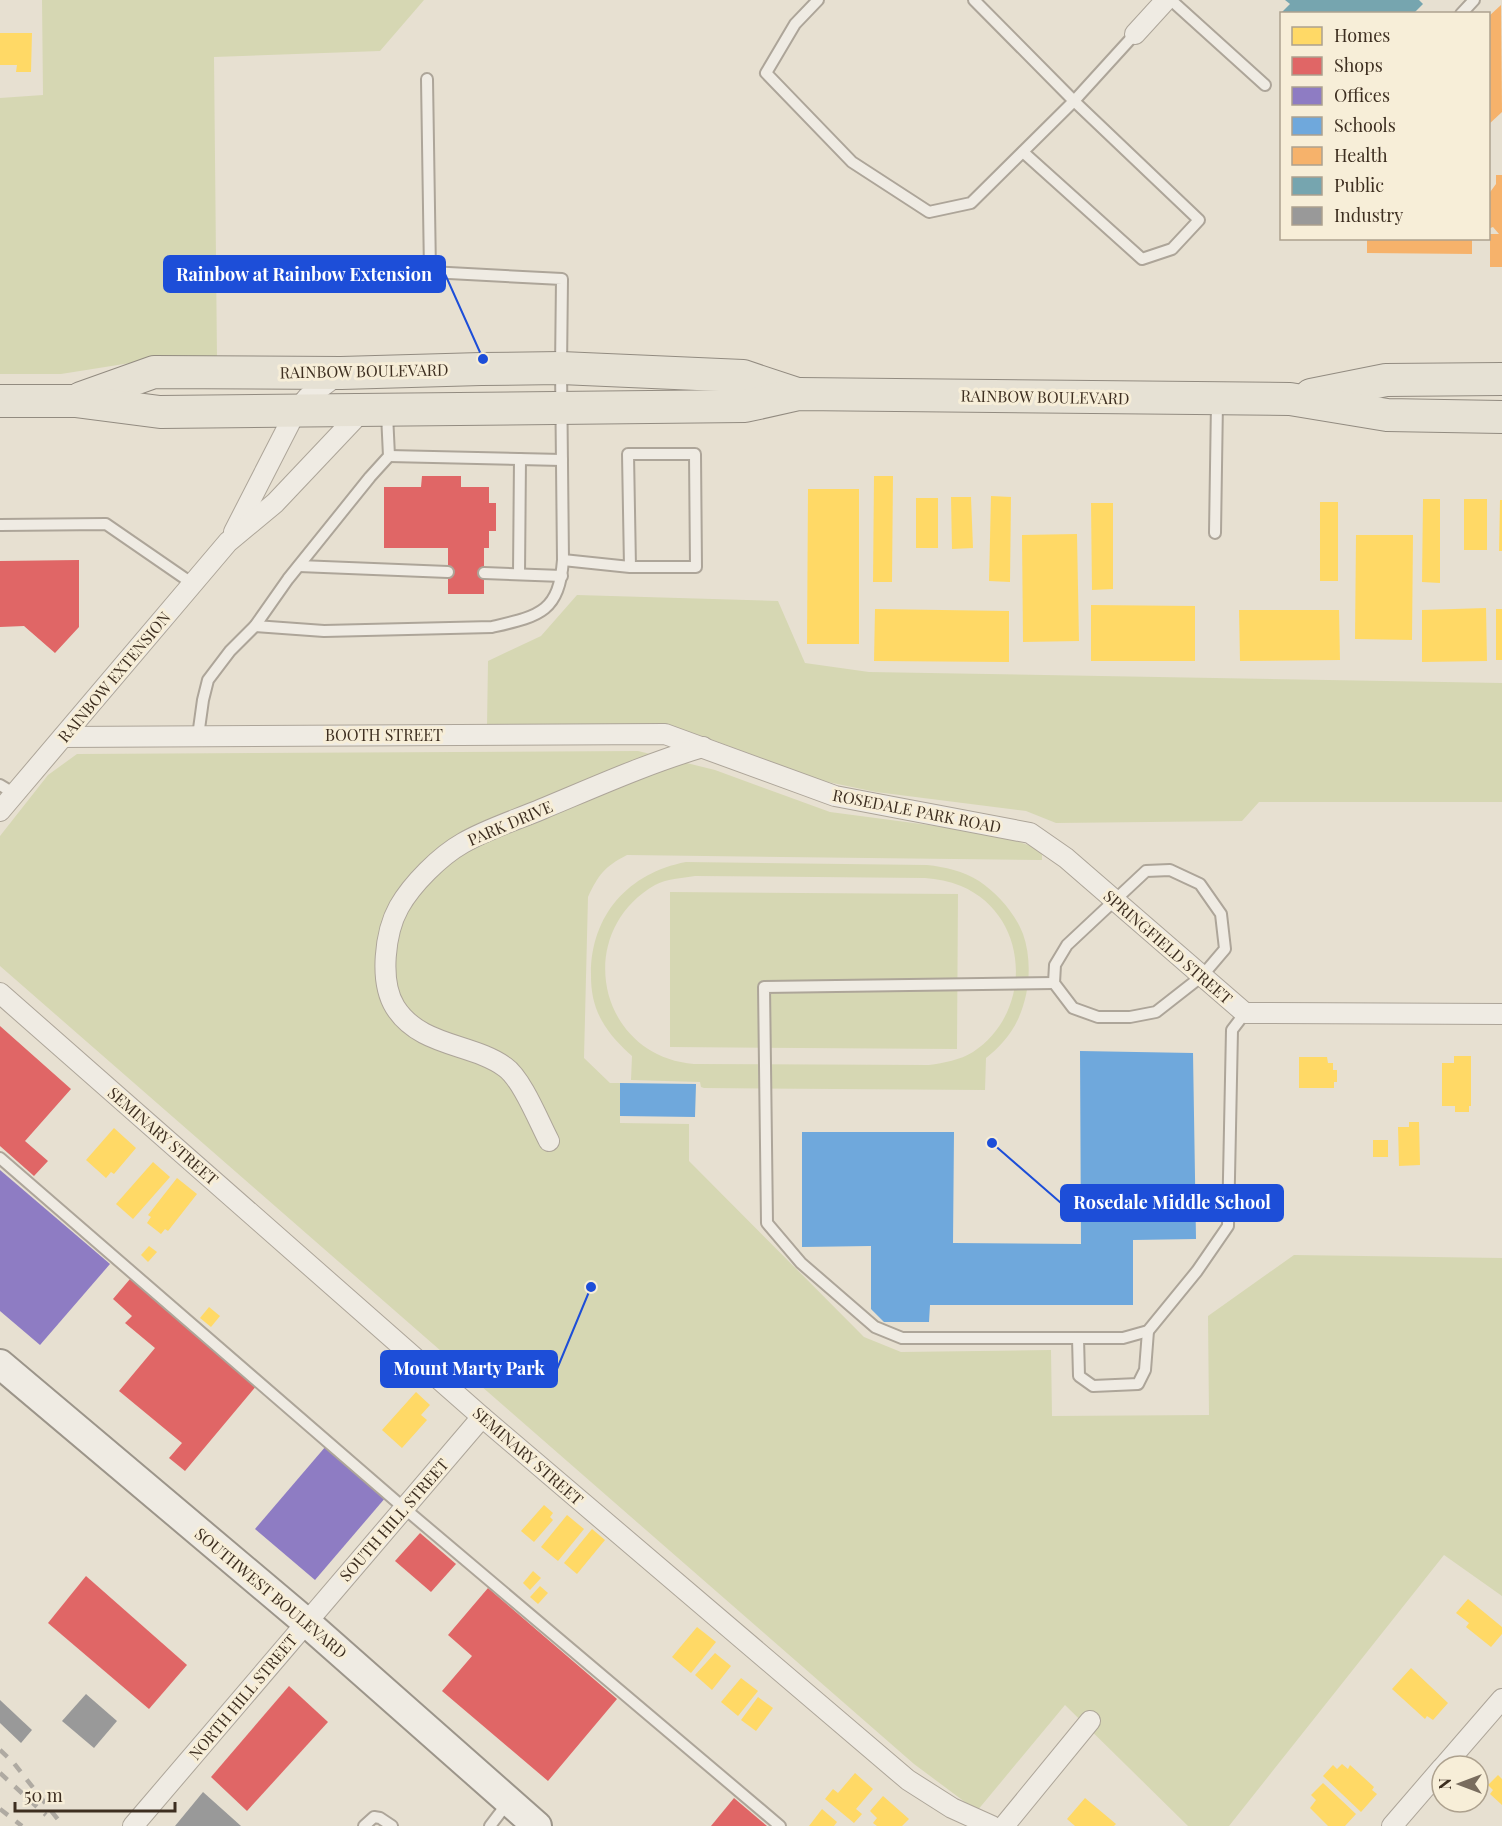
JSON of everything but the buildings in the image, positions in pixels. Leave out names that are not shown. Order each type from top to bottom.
[{"type":"main road","name":"RAINBOW BOULEVARD","points":[[75,401],[154,372],[341,373],[430,369],[561,368],[742,376],[799,394]]},
{"type":"main road","name":"RAINBOW BOULEVARD","points":[[1290,399],[1386,380],[1502,379]]},
{"type":"main road","name":"RAINBOW BOULEVARD","points":[[0,401],[75,401],[160,412],[746,406],[799,394],[1217,398],[1290,399],[1387,415],[1502,417]]},
{"type":"main road","name":"SOUTHWEST BOULEVARD","points":[[0,1364],[306,1622],[537,1826]]},
{"type":"street","points":[[1135,34],[1169,0]]},
{"type":"street","name":"RAINBOW EXTENSION","points":[[228,542],[296,411],[308,397],[341,373]]},
{"type":"street","name":"RAINBOW EXTENSION","points":[[0,811],[7,789],[63,737],[228,542],[374,411]]},
{"type":"street","name":"BOOTH STREET","points":[[63,737],[665,734],[703,747]]},
{"type":"street","name":"ROSEDALE PARK ROAD","points":[[703,747],[835,796],[1030,833]]},
{"type":"street","name":"PARK DRIVE","points":[[549,1141],[516,1078],[505,1067],[437,1040],[412,1025],[395,1007],[387,984],[385,950],[399,907],[431,865],[463,843],[663,759],[703,747]]},
{"type":"street","name":"SPRINGFIELD STREET","points":[[1030,833],[1066,858],[1245,1014],[1502,1014]]},
{"type":"street","name":"SEMINARY STREET","points":[[0,993],[482,1417],[908,1780],[951,1808],[992,1826]]},
{"type":"street","name":"SOUTH HILL STREET","points":[[306,1622],[482,1417]]},
{"type":"street","name":"NORTH HILL STREET","points":[[132,1826],[306,1622]]},
{"type":"street","points":[[1454,1754],[1502,1699]]},
{"type":"street","points":[[1004,1826],[1090,1721]]},
{"type":"street","points":[[1392,1826],[1430,1782]]},
{"type":"lane","points":[[818,0],[795,24],[766,73],[852,162],[929,212],[971,203],[1074,101],[1135,34]]},
{"type":"lane","points":[[974,0],[1074,101],[1199,220],[1172,249],[1142,259],[1023,152]]},
{"type":"lane","points":[[1169,0],[1265,85]]},
{"type":"lane","points":[[1463,12],[1474,0]]},
{"type":"lane","points":[[255,626],[324,631],[492,627],[519,621],[545,611],[557,592],[562,576],[563,560],[562,279],[430,272],[427,79]]},
{"type":"lane","points":[[1215,533],[1217,398]]},
{"type":"lane","points":[[374,411],[389,456]]},
{"type":"lane","points":[[563,560],[630,567],[696,567],[695,454],[628,454],[630,567]]},
{"type":"lane","points":[[198,736],[208,680],[230,651],[255,626],[298,566],[389,456],[561,459]]},
{"type":"lane","points":[[519,574],[520,459]]},
{"type":"lane","points":[[0,525],[106,524],[193,584]]},
{"type":"lane","points":[[298,566],[448,572]]},
{"type":"lane","points":[[484,573],[562,576]]},
{"type":"lane","points":[[1170,870],[1200,884],[1221,914],[1225,949],[1202,976],[1156,1012],[1130,1017],[1098,1017],[1073,1008],[1054,983],[1055,965],[1067,945],[1146,871],[1170,870]]},
{"type":"lane","points":[[1054,983],[764,987],[766,1223],[801,1263],[875,1327],[902,1338],[1123,1338],[1148,1331]]},
{"type":"lane","points":[[1078,1338],[1079,1376],[1093,1386],[1138,1384],[1145,1370],[1148,1331],[1197,1271],[1228,1226],[1232,1030],[1245,1014]]},
{"type":"lane","points":[[0,1158],[404,1508],[780,1826]]},
{"type":"lane","points":[[490,1826],[509,1801]]},
{"type":"lane","points":[[364,1826],[374,1817],[381,1818],[392,1826]]},
{"type":"green space","points":[[42,0],[424,0],[380,51],[214,57],[217,359],[143,361],[61,374],[0,374],[0,98],[43,95]]},
{"type":"green space","points":[[577,595],[778,601],[805,663],[869,672],[1502,683],[1502,802],[1259,802],[1242,821],[1056,823],[1026,811],[876,792],[823,781],[666,725],[487,727],[488,661],[541,636]]},
{"type":"green space","points":[[638,751],[715,770],[830,812],[997,834],[1042,850],[1042,860],[627,855],[603,872],[588,897],[584,1058],[610,1083],[620,1083],[620,1123],[689,1124],[689,1161],[864,1337],[901,1352],[1051,1350],[1052,1416],[1209,1415],[1208,1316],[1294,1255],[1502,1258],[1502,1596],[1444,1555],[1229,1826],[1188,1826],[1065,1705],[977,1811],[914,1764],[0,966],[0,836],[48,775],[77,754]]},
{"type":"green space","points":[[686,862],[927,865],[954,870],[979,881],[992,891],[1010,911],[1023,934],[1027,947],[1029,976],[1023,1005],[1012,1031],[986,1058],[985,1090],[704,1088],[701,1087],[700,1082],[631,1080],[632,1056],[608,1031],[595,1005],[591,982],[592,954],[605,916],[616,901],[630,887],[665,868]],"holes":[[[695,876],[925,878],[956,884],[984,900],[1001,919],[1011,941],[1016,965],[1014,990],[1007,1013],[993,1035],[973,1052],[952,1061],[929,1065],[694,1064],[661,1056],[636,1039],[618,1017],[607,990],[606,961],[613,932],[629,906],[659,883]]]},
{"type":"green space","points":[[670,892],[958,894],[957,1049],[670,1047]]},
{"type":"railway","points":[[0,1750],[13,1762],[63,1826]]},
{"type":"railway","points":[[0,1773],[46,1815]]},
{"type":"railway","points":[[0,1809],[22,1826]]},
{"type":"place","name":"Rainbow at Rainbow Extension","points":[[483,359]]},
{"type":"place","name":"Rosedale Middle School","points":[[992,1143]]},
{"type":"place","name":"Mount Marty Park","points":[[591,1287]]}]
